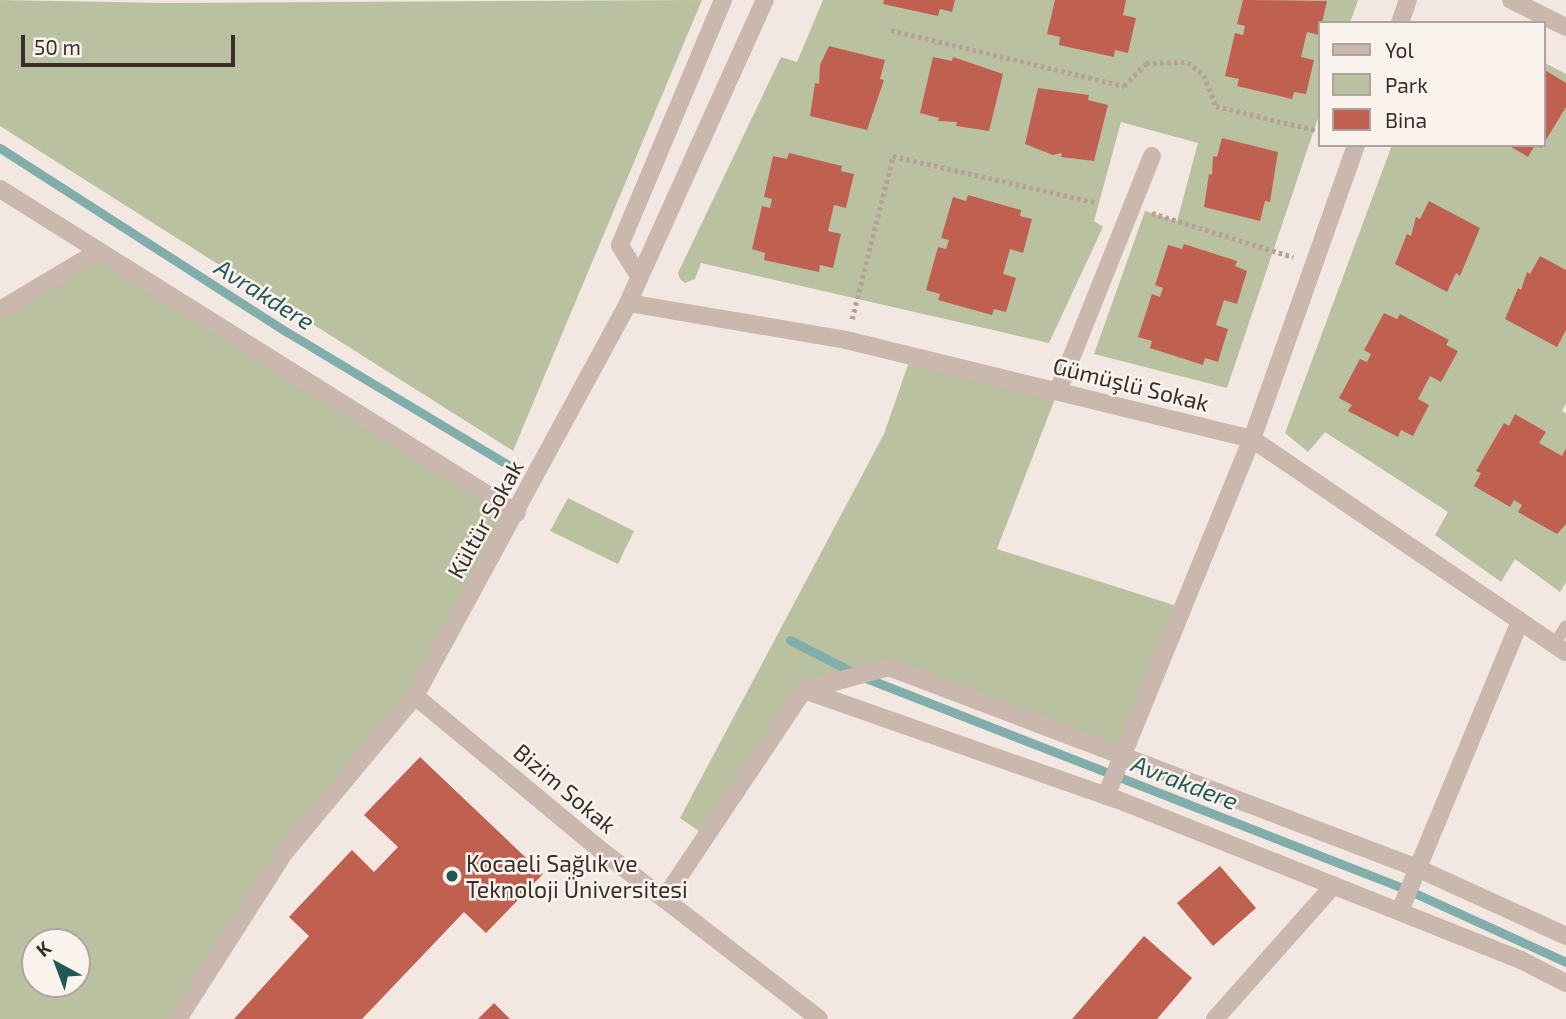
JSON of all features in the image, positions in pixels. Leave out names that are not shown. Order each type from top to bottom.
[{"type":"street","points":[[639,276],[620,245],[723,0]]},
{"type":"street","name":"Kültür Sokak","points":[[178,1019],[285,852],[415,696],[517,513],[628,303],[765,0]]},
{"type":"street","points":[[1401,21],[1408,0]]},
{"type":"street","points":[[1511,0],[1566,27]]},
{"type":"street","points":[[1106,796],[1252,439],[1355,147]]},
{"type":"street","points":[[1058,391],[1152,156]]},
{"type":"street","points":[[0,189],[517,513]]},
{"type":"street","points":[[0,310],[99,251]]},
{"type":"street","name":"Gümüşlü Sokak","points":[[628,303],[846,340],[1252,439],[1560,648]]},
{"type":"street","points":[[1400,911],[1520,621]]},
{"type":"street","points":[[664,899],[804,690],[889,667],[1124,754],[1417,868],[1566,936]]},
{"type":"street","points":[[804,690],[1106,796],[1521,960],[1566,984]]},
{"type":"street","name":"Bizim Sokak","points":[[415,696],[664,899],[819,1019]]},
{"type":"street","points":[[1215,1019],[1334,885]]},
{"type":"lane","points":[[1560,648],[1566,626]]},
{"type":"path","points":[[891,30],[1124,86],[1146,63],[1188,62],[1204,75],[1216,106],[1318,131]]},
{"type":"path","points":[[846,340],[893,156],[1098,203]]},
{"type":"path","points":[[1131,206],[1314,264]]},
{"type":"green space","points":[[0,0],[165,3],[702,0],[513,451],[0,126]]},
{"type":"green space","points":[[823,0],[1358,0],[1351,21],[1318,21],[1318,118],[1227,388],[1094,354],[1145,211],[1177,221],[1198,143],[1121,122],[1094,221],[1103,227],[1049,343],[701,263],[695,279],[685,283],[678,273],[781,57],[797,62]]},
{"type":"green space","points":[[1545,63],[1566,74],[1566,403],[1562,411],[1566,414],[1566,582],[1560,592],[1515,559],[1501,582],[1435,535],[1448,512],[1325,432],[1308,452],[1285,433],[1391,147],[1545,147]]},
{"type":"green space","points":[[99,251],[517,513],[415,696],[285,852],[178,1019],[0,1019],[0,310]]},
{"type":"green space","points":[[911,356],[1058,391],[997,549],[1183,608],[1124,754],[889,667],[804,690],[706,836],[680,818],[884,434]]},
{"type":"green space","points":[[568,498],[634,531],[618,564],[550,531]]},
{"type":"building","points":[[884,0],[955,0],[952,12],[940,9],[938,16],[883,4]]},
{"type":"building","points":[[1055,0],[1126,0],[1123,15],[1136,18],[1128,53],[1115,50],[1114,57],[1059,45],[1060,37],[1047,34]]},
{"type":"building","points":[[1243,0],[1327,1],[1322,21],[1318,21],[1318,35],[1307,32],[1301,57],[1314,60],[1306,94],[1294,92],[1292,99],[1237,86],[1239,79],[1225,76],[1235,33],[1243,35],[1245,26],[1237,24]]},
{"type":"building","points":[[829,46],[885,60],[880,79],[884,80],[867,130],[810,116],[815,83],[819,84],[820,65]]},
{"type":"building","points":[[933,57],[952,61],[953,57],[1003,74],[989,131],[956,126],[957,122],[938,121],[939,118],[920,113]]},
{"type":"building","points":[[1545,70],[1566,83],[1566,107],[1545,142]]},
{"type":"building","points":[[1038,88],[1089,95],[1088,100],[1108,105],[1094,161],[1061,157],[1062,153],[1053,155],[1025,144]]},
{"type":"building","points":[[1222,138],[1278,152],[1270,202],[1265,201],[1260,221],[1204,207],[1209,174],[1212,175],[1213,156],[1217,157]]},
{"type":"building","points":[[1511,147],[1534,147],[1528,157]]},
{"type":"building","points":[[789,153],[842,166],[841,171],[854,174],[846,208],[834,205],[828,231],[841,234],[833,268],[820,265],[819,272],[764,260],[765,253],[752,249],[762,206],[770,208],[772,199],[764,197],[773,156],[787,159]]},
{"type":"building","points":[[968,195],[1021,210],[1020,216],[1032,219],[1023,253],[1010,249],[1003,274],[1016,278],[1006,312],[994,309],[992,315],[938,300],[940,294],[926,290],[938,247],[946,249],[949,240],[941,238],[953,197],[966,201]]},
{"type":"building","points":[[1429,201],[1480,228],[1460,276],[1456,273],[1447,292],[1395,264],[1407,234],[1411,236],[1416,217],[1420,219]]},
{"type":"building","points":[[1184,244],[1237,261],[1235,266],[1247,271],[1237,304],[1224,300],[1216,325],[1228,329],[1218,362],[1205,358],[1203,365],[1150,348],[1152,341],[1138,337],[1152,294],[1160,297],[1163,288],[1155,285],[1168,245],[1182,249]]},
{"type":"building","points":[[1540,256],[1566,270],[1566,330],[1557,347],[1505,319],[1518,288],[1521,290],[1527,272],[1530,274]]},
{"type":"building","points":[[1384,313],[1397,319],[1400,314],[1449,340],[1446,345],[1458,351],[1441,382],[1430,376],[1418,399],[1429,405],[1413,436],[1401,430],[1398,437],[1348,411],[1352,405],[1339,398],[1360,359],[1367,362],[1371,354],[1364,350]]},
{"type":"building","points":[[1515,414],[1546,432],[1539,443],[1562,456],[1566,448],[1566,524],[1557,534],[1518,512],[1522,505],[1514,500],[1510,507],[1474,486],[1481,473],[1476,471],[1504,423],[1509,426]]},
{"type":"building","points":[[420,757],[543,874],[486,933],[464,912],[362,1019],[234,1019],[309,936],[289,917],[352,850],[374,872],[398,847],[364,815]]},
{"type":"building","points":[[1220,866],[1256,908],[1213,946],[1177,903]]},
{"type":"building","points":[[1144,936],[1192,978],[1157,1019],[1072,1019]]},
{"type":"building","points":[[494,1003],[510,1019],[478,1019]]},
{"type":"waterway","name":"Avrakdere","points":[[0,148],[287,332],[513,468]]},
{"type":"waterway","name":"Avrakdere","points":[[790,640],[858,675],[1408,890],[1566,962]]},
{"type":"place","name":"Kocaeli Sağlık ve Teknoloji Üniversitesi","points":[[452,876]]}]
